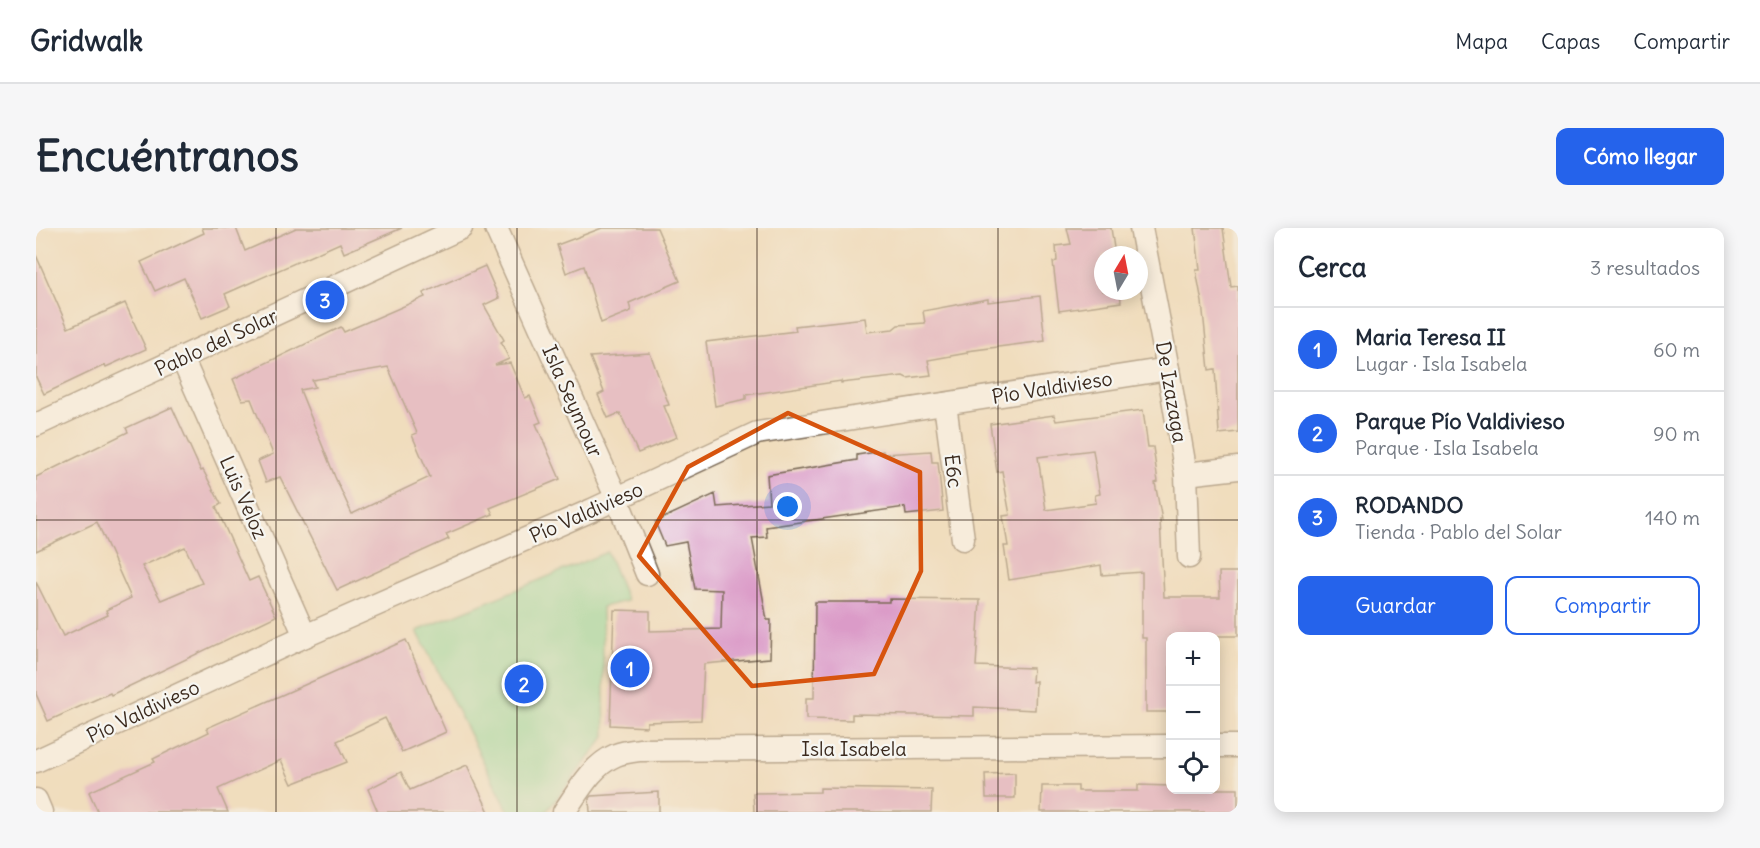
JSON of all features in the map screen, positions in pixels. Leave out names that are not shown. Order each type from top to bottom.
[{"type":"street","name":"Pablo del Solar","points":[[36,425],[461,228]]},
{"type":"street","name":"Isla Seymour","points":[[496,228],[617,499],[647,574]]},
{"type":"street","name":"De Izazaga","points":[[1141,228],[1186,474],[1189,557]]},
{"type":"street","name":"Luis Veloz","points":[[182,358],[305,636]]},
{"type":"street","name":"Pío Valdivieso","points":[[36,761],[305,636],[617,499],[757,433],[1168,369]]},
{"type":"street","name":"E6c","points":[[945,404],[963,539]]},
{"type":"street","points":[[1186,474],[1238,468]]},
{"type":"street","name":"Isla Isabela","points":[[564,812],[590,774],[603,763],[616,755],[640,750],[1166,746]]},
{"type":"street","points":[[1220,746],[1238,746]]},
{"type":"street","points":[[36,800],[41,812]]},
{"type":"highlighted area","points":[[788,413],[920,472],[921,571],[874,674],[752,686],[639,556],[688,467]]},
{"type":"green space","points":[[607,552],[627,601],[602,607],[605,737],[546,812],[509,812],[417,631]]},
{"type":"building","points":[[202,228],[236,228],[245,251],[296,228],[402,228],[344,253],[340,243],[225,294],[230,306],[202,318],[184,278],[155,291],[141,262],[204,233]]},
{"type":"building","points":[[602,228],[657,228],[680,281],[629,303],[631,311],[601,323],[584,266],[566,273],[557,245]]},
{"type":"building","points":[[1067,228],[1111,228],[1114,246],[1094,246],[1094,300],[1121,300],[1121,302],[1059,311],[1053,262],[1057,261],[1056,246],[1071,244]]},
{"type":"building","points":[[1195,228],[1223,228],[1231,287],[1238,286],[1238,432],[1219,434],[1215,369],[1209,370],[1202,302],[1196,270],[1200,270]]},
{"type":"building","points":[[36,255],[68,328],[125,303],[146,349],[106,367],[105,365],[44,394],[36,377]]},
{"type":"building","points":[[485,266],[499,298],[484,305],[504,340],[501,342],[509,359],[495,365],[510,363],[525,398],[530,396],[541,422],[536,424],[560,479],[490,508],[493,514],[446,534],[449,539],[337,590],[280,477],[266,482],[258,461],[273,454],[251,399],[242,400],[233,379],[341,327],[344,332],[425,297],[423,293]],"holes":[[[388,367],[417,433],[412,435],[430,477],[352,514],[300,390],[315,387],[312,380]]]},
{"type":"building","points":[[1040,296],[1045,341],[967,351],[967,353],[928,360],[931,375],[841,383],[841,381],[746,395],[746,399],[715,406],[706,342],[796,331],[795,326],[865,318],[867,332],[893,329],[898,325],[925,323],[923,311],[988,299],[988,302]]},
{"type":"building","points":[[650,353],[669,405],[664,406],[677,437],[638,453],[620,413],[608,418],[598,395],[604,392],[590,357]]},
{"type":"building","points":[[172,407],[201,471],[203,470],[221,504],[216,507],[249,581],[258,577],[276,616],[111,695],[110,693],[48,721],[36,694],[36,582],[63,636],[108,615],[106,610],[131,598],[97,522],[36,551],[36,477],[128,432],[126,428]],"holes":[[[185,547],[202,583],[161,600],[142,566]]]},
{"type":"building","points":[[1143,410],[1148,447],[1153,447],[1158,482],[1155,483],[1162,520],[1160,520],[1164,597],[1220,597],[1219,572],[1238,572],[1238,636],[1220,636],[1220,632],[1166,632],[1166,712],[1146,712],[1146,638],[1142,638],[1142,572],[1102,575],[1101,565],[1009,580],[1004,546],[1008,546],[1003,516],[1010,515],[1002,471],[997,472],[990,424],[1054,415],[1056,421]],"holes":[[[1093,450],[1100,494],[1095,495],[1096,503],[1046,510],[1038,457]]]},
{"type":"building","points":[[883,451],[884,454],[931,451],[932,462],[938,462],[943,511],[906,515],[905,507],[766,527],[767,537],[752,538],[767,620],[771,620],[770,658],[704,664],[701,720],[647,722],[647,727],[610,725],[614,610],[650,611],[650,631],[721,629],[722,590],[695,589],[686,542],[665,546],[655,522],[715,494],[717,507],[769,503],[767,475],[857,460],[857,455]]},
{"type":"building","points":[[889,599],[980,600],[976,666],[1033,668],[1032,682],[1036,681],[1035,710],[974,707],[974,716],[852,714],[852,720],[806,719],[806,698],[814,698],[815,602],[889,602]]},
{"type":"building","points":[[406,640],[446,732],[402,752],[385,718],[337,741],[347,762],[292,784],[281,760],[218,789],[228,812],[98,812],[89,792],[155,762],[153,759],[209,732],[207,728]]},
{"type":"building","points":[[467,765],[489,812],[378,812],[368,789],[401,772],[410,790]]},
{"type":"building","points":[[1015,773],[1015,798],[986,798],[985,774]]},
{"type":"building","points":[[1138,785],[1166,786],[1166,794],[1220,794],[1220,789],[1238,789],[1238,812],[1041,812],[1042,786],[1078,786],[1078,791],[1138,791]]},
{"type":"building","points":[[820,788],[932,790],[931,812],[754,812],[753,793],[820,792]]},
{"type":"building","points":[[659,792],[659,812],[590,812],[589,798],[591,796]]},
{"type":"place","name":"RODANDO","points":[[325,300]]},
{"type":"place","name":"Maria Teresa II","points":[[630,668]]},
{"type":"place","name":"Parque Pío Valdivieso","points":[[524,684]]}]
